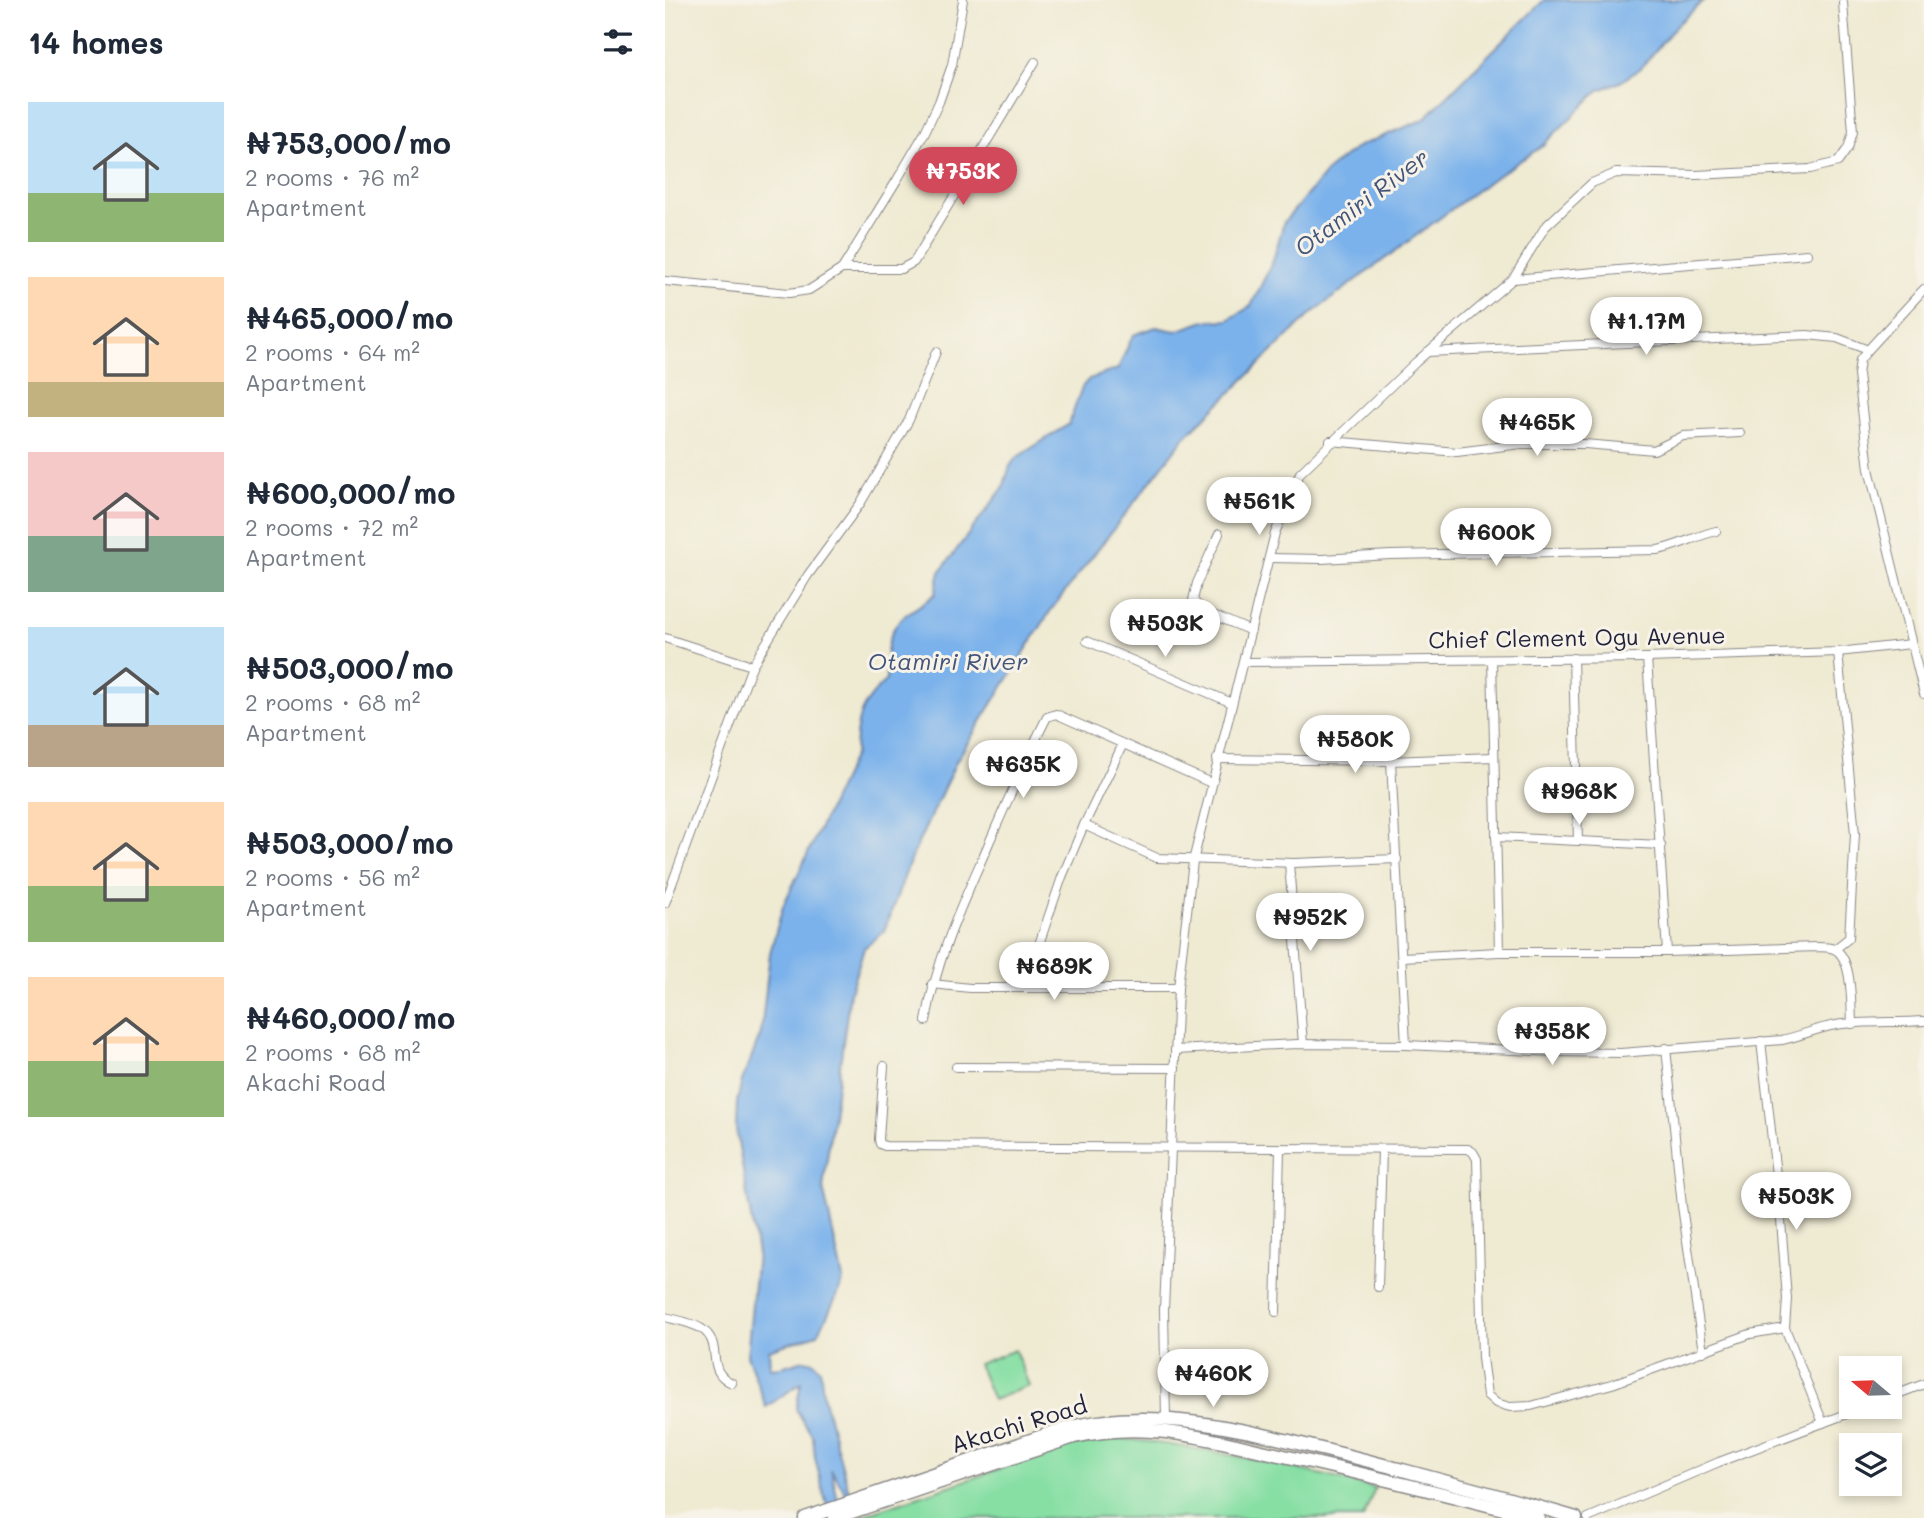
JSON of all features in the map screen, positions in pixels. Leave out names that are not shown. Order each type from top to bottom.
[{"type":"main road","name":"Akachi Road","points":[[834,1518],[854,1507],[1081,1423],[1120,1419],[1166,1420],[1233,1429],[1489,1492],[1576,1518]]},
{"type":"main road","name":"Akachi Road","points":[[809,1517],[854,1507],[1074,1437],[1113,1430],[1136,1430],[1195,1434],[1378,1476],[1538,1518]]},
{"type":"street","points":[[665,281],[789,293],[809,290],[842,268],[904,169],[939,102],[953,65],[963,0]]},
{"type":"street","points":[[1166,1420],[1164,1310],[1175,1050],[1178,988],[1193,861],[1275,533],[1300,472],[1427,352],[1513,279],[1545,227],[1592,183],[1616,173],[1709,174],[1810,169],[1838,162],[1848,148],[1853,132],[1843,3]]},
{"type":"street","points":[[842,268],[901,269],[914,262],[1035,62]]},
{"type":"street","points":[[1513,279],[1807,254]]},
{"type":"street","points":[[1924,289],[1860,360],[1857,375],[1869,469],[1924,694]]},
{"type":"street","points":[[1427,352],[1807,335],[1837,338],[1868,350]]},
{"type":"street","points":[[665,903],[752,666],[796,594],[860,505],[909,420],[936,352]]},
{"type":"street","points":[[1330,442],[1457,452],[1521,444],[1585,444],[1654,450],[1683,436],[1740,433]]},
{"type":"street","points":[[1270,558],[1658,550],[1716,531]]},
{"type":"street","points":[[1219,534],[1197,583],[1193,600],[1202,610],[1251,631]]},
{"type":"street","points":[[665,638],[752,666]]},
{"type":"street","points":[[1087,641],[1232,703]]},
{"type":"street","name":"Chief Clement Ogu Avenue","points":[[1243,662],[1647,658],[1837,652],[1911,644]]},
{"type":"street","points":[[1835,949],[1849,938],[1854,834],[1837,652]]},
{"type":"street","points":[[1647,658],[1668,952]]},
{"type":"street","points":[[1573,659],[1578,841]]},
{"type":"street","points":[[1492,660],[1499,952]]},
{"type":"street","points":[[926,1021],[932,984],[955,919],[1022,767],[1047,718],[1056,714],[1211,783]]},
{"type":"street","points":[[1024,988],[1062,877],[1123,744]]},
{"type":"street","points":[[1217,759],[1391,761],[1493,757]]},
{"type":"street","points":[[1391,761],[1406,1045]]},
{"type":"street","points":[[1084,825],[1157,858],[1289,863],[1397,859]]},
{"type":"street","points":[[1496,837],[1661,845]]},
{"type":"street","points":[[1289,863],[1303,1044]]},
{"type":"street","points":[[1402,957],[1499,952],[1668,952],[1817,947],[1835,949],[1844,957],[1851,986],[1852,1024]]},
{"type":"street","points":[[932,984],[970,988],[1178,988]]},
{"type":"street","points":[[1175,1050],[1303,1044],[1621,1053],[1793,1037],[1819,1028],[1852,1024],[1924,1021]]},
{"type":"street","points":[[1761,1041],[1781,1220],[1787,1299],[1785,1328],[1823,1423]]},
{"type":"street","points":[[1666,1048],[1682,1206],[1703,1352]]},
{"type":"street","points":[[884,1066],[880,1144],[1468,1149],[1477,1159],[1482,1358],[1487,1395],[1496,1403],[1510,1407],[1531,1406],[1612,1384],[1750,1334],[1785,1328]]},
{"type":"street","points":[[956,1067],[1175,1068]]},
{"type":"street","points":[[1276,1312],[1280,1149]]},
{"type":"street","points":[[1378,1287],[1382,1149]]},
{"type":"street","points":[[665,1317],[690,1323],[704,1331],[713,1344],[717,1373],[732,1383]]},
{"type":"street","points":[[1902,1392],[1924,1384]]},
{"type":"street","points":[[1588,1518],[1719,1462],[1839,1417]]},
{"type":"green space","points":[[1015,1350],[1029,1386],[993,1400],[978,1364]]},
{"type":"green space","points":[[1116,1438],[1246,1458],[1375,1488],[1363,1518],[854,1518],[1071,1445]]},
{"type":"water","name":"Otamiri River","points":[[1544,0],[1704,0],[1674,28],[1641,68],[1620,82],[1599,90],[1541,147],[1491,180],[1312,313],[1184,438],[1051,610],[957,760],[912,856],[884,931],[864,948],[850,992],[823,1188],[843,1279],[818,1334],[769,1350],[770,1368],[804,1360],[814,1362],[820,1369],[824,1399],[852,1503],[831,1469],[842,1518],[830,1518],[815,1458],[813,1437],[796,1409],[801,1383],[766,1407],[747,1355],[757,1254],[736,1129],[737,1102],[742,1081],[761,1033],[770,953],[783,906],[855,753],[861,713],[870,697],[886,680],[888,646],[893,630],[903,617],[935,594],[940,572],[1003,488],[1010,466],[1016,458],[1069,424],[1082,387],[1089,379],[1118,369],[1133,335],[1156,327],[1176,331],[1205,321],[1228,320],[1251,306],[1273,261],[1284,222],[1330,168],[1359,146],[1423,120]]}]
